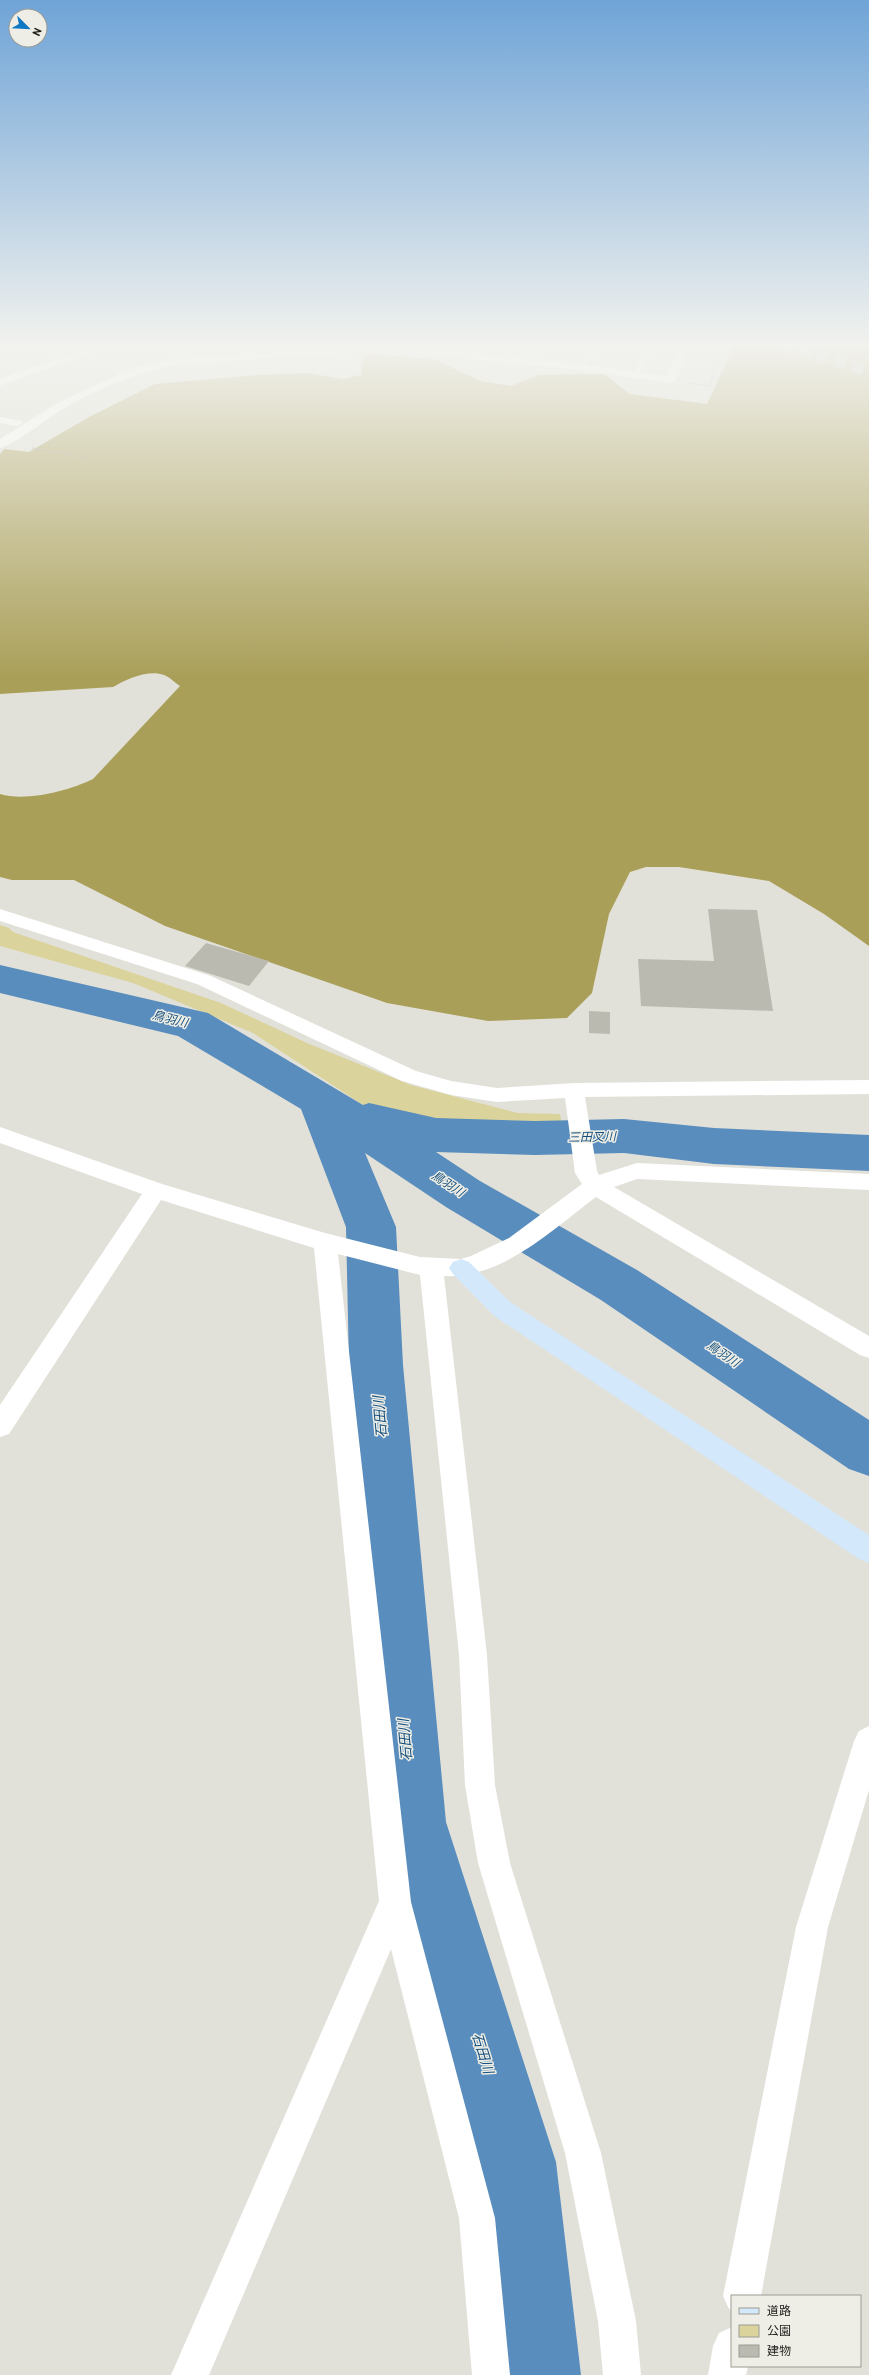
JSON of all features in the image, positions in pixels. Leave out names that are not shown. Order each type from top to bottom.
[{"type":"street","points":[[0,914],[204,980],[409,1076],[451,1088],[497,1095],[575,1096],[869,1088]]},
{"type":"street","points":[[0,1135],[156,1190],[332,1244],[425,1266],[469,1265],[517,1244],[576,1201],[590,1179],[575,1096]]},
{"type":"street","points":[[590,1179],[614,1177],[637,1171],[869,1182]]},
{"type":"street","points":[[590,1179],[869,1348]]},
{"type":"street","points":[[0,1426],[156,1190]]},
{"type":"street","points":[[332,1244],[395,1902],[477,2218],[491,2375]]},
{"type":"street","points":[[469,1265],[502,1309],[869,1550]]},
{"type":"street","points":[[425,1266],[473,1655],[480,1785],[494,1863],[583,2153],[617,2321],[622,2375]]},
{"type":"street","points":[[742,2295],[812,1927],[869,1741]]},
{"type":"street","points":[[190,2375],[395,1902]]},
{"type":"street","points":[[727,2375],[731,2352]]},
{"type":"path","points":[[70,455],[88,458]]},
{"type":"green space","points":[[0,925],[9,928],[13,932],[221,1003],[307,1043],[411,1085],[518,1113],[560,1114],[563,1128],[485,1129],[402,1120],[363,1105],[253,1033],[133,983],[0,946]]},
{"type":"shaded area","points":[[0,455],[869,455],[869,946],[824,914],[769,881],[679,867],[646,867],[630,872],[609,914],[592,993],[567,1018],[488,1021],[387,1003],[165,926],[74,880],[12,880],[0,877],[0,794],[22,797],[47,794],[72,788],[93,779],[180,686],[166,676],[158,673],[152,673],[131,678],[113,687],[0,694]]},
{"type":"building","points":[[708,909],[757,910],[773,1011],[641,1006],[638,959],[714,961]]},
{"type":"building","points":[[206,943],[269,961],[249,986],[185,966]]},
{"type":"building","points":[[589,1011],[610,1012],[610,1034],[589,1033]]},
{"type":"waterway","name":"鳥羽川","points":[[0,979],[192,1024],[320,1099]]},
{"type":"waterway","name":"鳥羽川","points":[[320,1099],[463,1194],[619,1285],[869,1451]]},
{"type":"waterway","name":"石田川","points":[[320,1099],[371,1227],[376,1365],[412,1822],[517,2162],[538,2375]]},
{"type":"waterway","name":"三田叉川","points":[[369,1120],[436,1135],[535,1138],[624,1136],[714,1146],[869,1153]]}]
